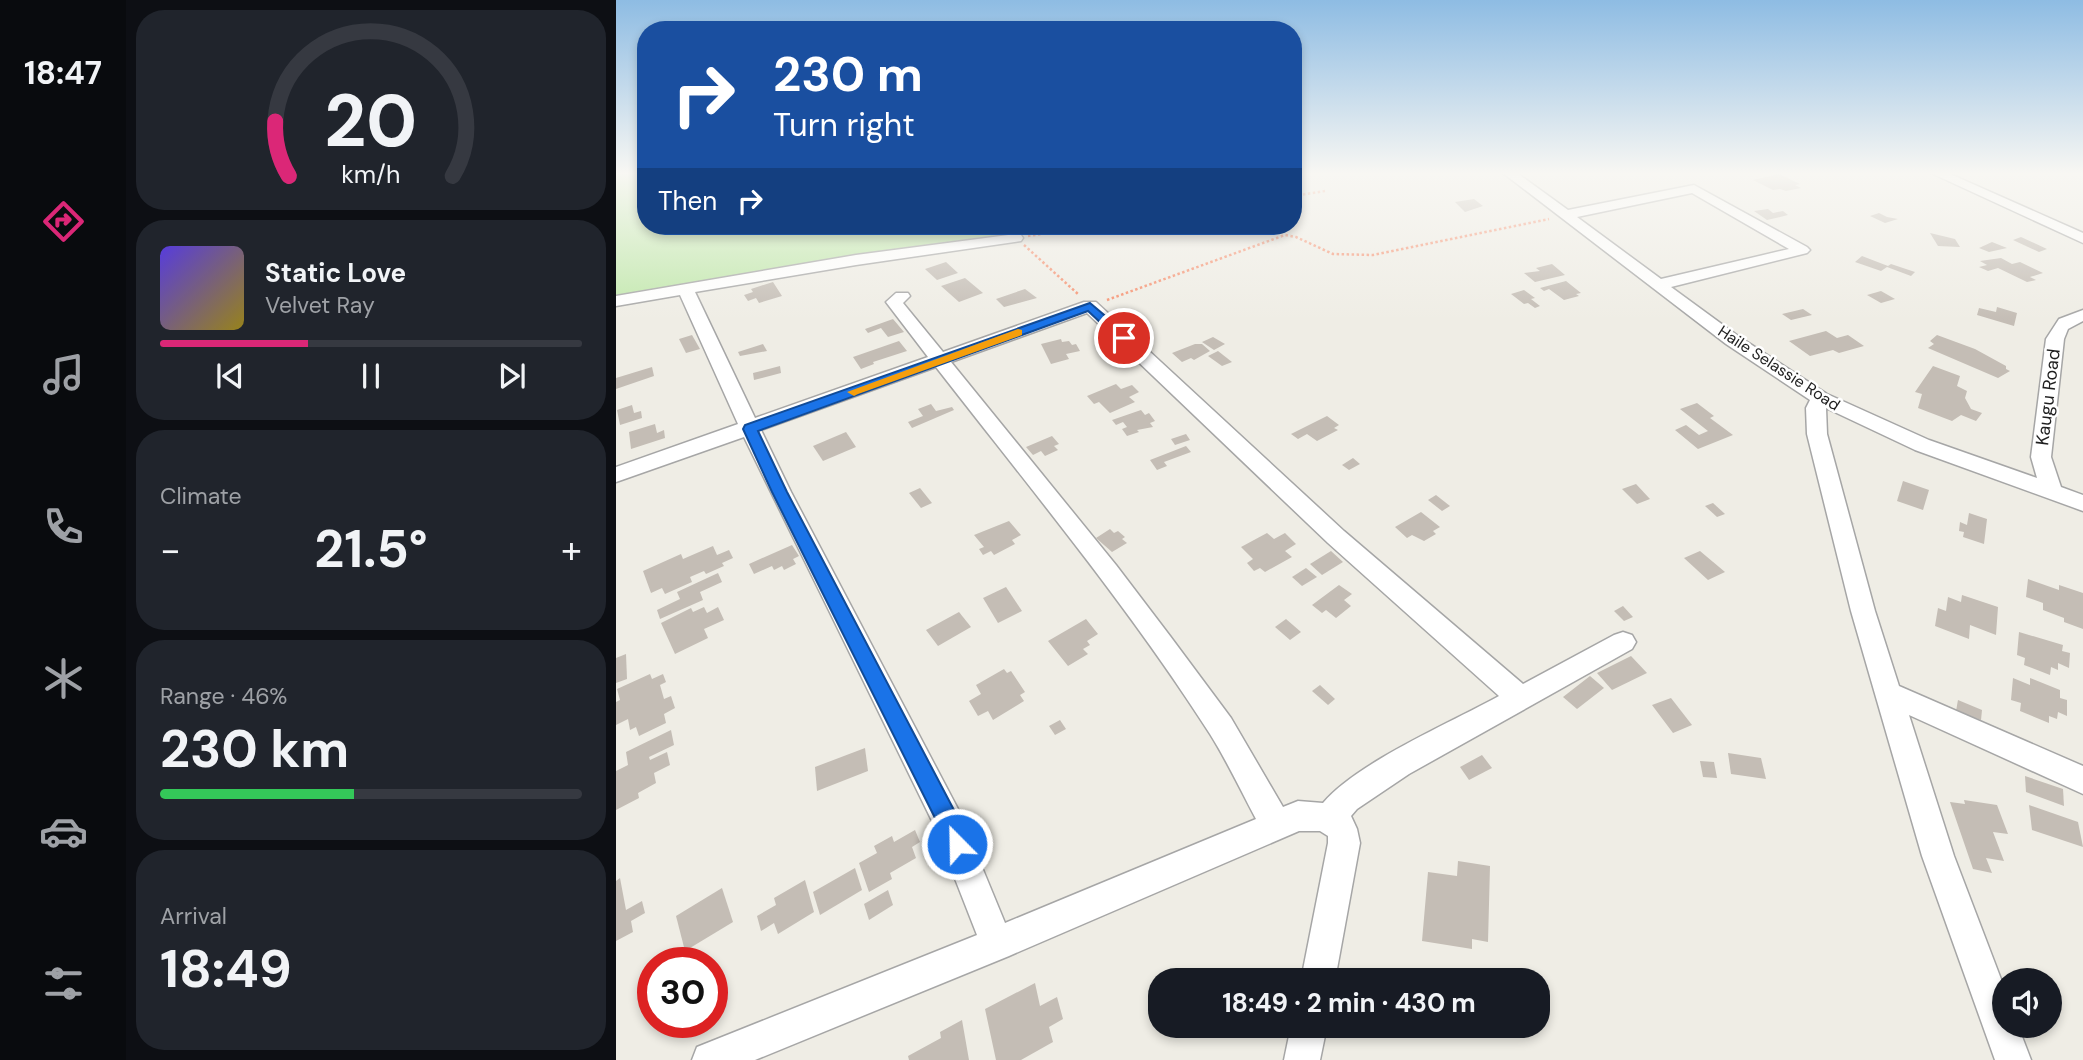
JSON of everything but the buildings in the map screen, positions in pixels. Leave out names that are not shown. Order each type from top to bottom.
[{"type":"street","name":"Haile Selassie Road","points":[[1574,222],[1732,340],[1820,398],[1922,445],[2083,503]]},
{"type":"street","points":[[1658,285],[1802,250],[1753,222]]},
{"type":"street","points":[[2047,222],[2083,239]]},
{"type":"street","points":[[616,301],[856,260],[1016,238]]},
{"type":"street","points":[[686,291],[780,492],[947,819],[997,944]]},
{"type":"street","points":[[902,296],[894,302],[1108,571],[1221,727],[1276,826]]},
{"type":"street","points":[[616,475],[1090,306],[1348,548],[1519,697]]},
{"type":"street","name":"Kaugu Road","points":[[2052,493],[2041,457],[2055,338],[2058,328],[2067,320],[2083,315]]},
{"type":"street","points":[[1820,398],[1816,408],[1820,444],[1863,611],[1938,856],[2013,1060]]},
{"type":"street","points":[[1330,818],[1346,799],[1399,765],[1623,642]]},
{"type":"street","points":[[1887,693],[2083,780]]},
{"type":"street","points":[[710,1060],[997,944],[1298,816],[1313,814],[1330,818],[1342,829],[1344,843],[1320,968]]},
{"type":"street","points":[[1302,1060],[1307,1038]]},
{"type":"path","points":[[1016,238],[1090,306],[1285,235],[1298,236],[1330,253],[1388,254],[1530,222]]},
{"type":"path","points":[[1016,238],[1036,235]]},
{"type":"green space","points":[[616,222],[637,222],[637,235],[999,235],[872,252],[691,286],[616,296]]},
{"type":"slow traffic","points":[[854,392],[1018,333]]},
{"type":"route","points":[[957,844],[947,819],[750,429],[1090,306],[1124,338]]}]
